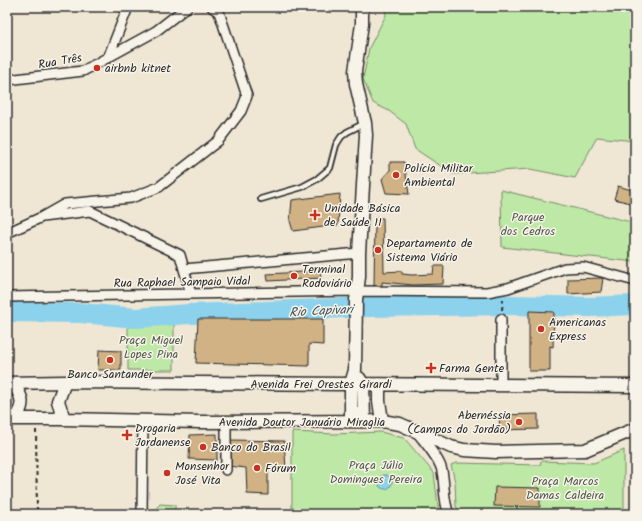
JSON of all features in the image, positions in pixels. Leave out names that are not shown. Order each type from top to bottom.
[{"type":"main road","points":[[351,420],[351,384],[355,370],[357,295],[366,134],[366,123],[356,84],[355,71],[362,24],[362,7]]},
{"type":"main road","points":[[355,370],[363,384],[364,420]]},
{"type":"main road","points":[[64,419],[58,401],[66,382]]},
{"type":"main road","name":"Avenida Frei Orestes Girardi","points":[[10,383],[66,382],[635,386]]},
{"type":"main road","points":[[10,383],[20,393],[22,401],[20,411],[11,419]]},
{"type":"main road","points":[[379,384],[379,401],[382,421]]},
{"type":"main road","name":"Avenida Doutor Januário Miraglia","points":[[11,419],[226,422],[382,421],[400,424],[451,447],[464,450],[496,452],[585,450],[635,429]]},
{"type":"street","points":[[108,58],[128,7]]},
{"type":"street","name":"Rua Três","points":[[7,80],[83,71],[156,31],[187,7]]},
{"type":"street","points":[[7,233],[42,217],[65,204],[131,198],[159,187],[218,141],[241,111],[247,96],[219,12],[212,7]]},
{"type":"street","points":[[42,217],[90,211],[180,255],[191,294]]},
{"type":"street","points":[[184,269],[359,253]]},
{"type":"street","name":"Rua Raphael Sampaio Vidal","points":[[7,297],[191,294],[357,295],[487,292],[508,288],[565,268],[583,267],[635,281]]},
{"type":"street","points":[[501,386],[502,315]]},
{"type":"street","points":[[142,514],[143,421]]},
{"type":"street","points":[[226,422],[226,470]]},
{"type":"street","points":[[417,431],[442,470],[445,502],[449,514]]},
{"type":"lane","points":[[261,199],[302,188],[317,179],[330,168],[336,145],[340,137],[366,123]]},
{"type":"path","points":[[502,315],[503,299]]},
{"type":"path","points":[[36,419],[37,514]]},
{"type":"green space","points":[[384,7],[635,7],[635,141],[597,137],[575,178],[530,169],[453,174],[415,149],[406,124],[389,111],[373,103],[363,79],[369,48],[386,15]]},
{"type":"green space","name":"Parque dos Cedros","points":[[501,190],[635,223],[635,262],[502,247]]},
{"type":"green space","name":"Praça Miguel Lopes Pina","points":[[174,324],[174,370],[128,370],[128,325]]},
{"type":"green space","name":"Praça Júlio Domingues Pereira","points":[[292,432],[334,434],[381,432],[404,438],[434,473],[439,514],[292,511]]},
{"type":"green space","name":"Praça Marcos Damas Caldeira","points":[[624,450],[624,514],[463,513],[456,507],[455,482],[451,465],[456,463],[540,465],[541,461],[594,463]]},
{"type":"green space","points":[[160,504],[175,505],[175,514],[151,514]]},
{"type":"water","points":[[385,475],[390,477],[392,482],[390,487],[385,489],[380,487],[378,482],[380,477]]},
{"type":"building","name":"Polícia Militar Ambiental","points":[[390,162],[404,162],[409,194],[386,193],[382,179],[390,170]]},
{"type":"building","points":[[618,186],[635,191],[635,204],[614,199]]},
{"type":"building","name":"Unidade Básica de Saúde 11","points":[[340,194],[338,225],[293,231],[290,221],[292,200]]},
{"type":"building","points":[[375,218],[383,218],[384,272],[402,271],[402,274],[412,275],[433,274],[434,266],[444,266],[443,284],[413,285],[382,282],[382,287],[374,286]]},
{"type":"building","name":"Terminal Rodoviário","points":[[320,271],[321,278],[268,281],[267,274]]},
{"type":"building","points":[[603,278],[601,292],[568,294],[568,279]]},
{"type":"building","name":"Americanas Express","points":[[529,311],[554,312],[553,347],[550,346],[550,371],[529,371]]},
{"type":"building","points":[[198,319],[323,319],[323,345],[309,344],[309,366],[196,363]]},
{"type":"building","name":"Banco Santander","points":[[99,350],[121,351],[121,370],[98,370]]},
{"type":"building","name":"Abernéssia (Campos do Jordão)","points":[[538,414],[538,429],[500,430],[499,415]]},
{"type":"building","name":"Banco do Brasil","points":[[217,434],[217,460],[189,459],[190,435]]},
{"type":"building","name":"Fórum","points":[[230,440],[284,441],[286,468],[268,467],[268,495],[247,494],[246,468],[228,466]]},
{"type":"building","points":[[495,487],[540,488],[540,507],[494,506]]},
{"type":"waterway","name":"Rio Capivari","points":[[7,312],[81,313],[136,318],[189,314],[369,307],[511,305],[589,307],[635,305]]},
{"type":"place","name":"airbnb kitnet","points":[[97,68]]},
{"type":"place","name":"Polícia Militar Ambiental","points":[[396,175]]},
{"type":"place","name":"Unidade Básica de Saúde 11","points":[[315,215]]},
{"type":"place","name":"Departamento de Sistema Viário","points":[[378,250]]},
{"type":"place","name":"Terminal Rodoviário","points":[[294,276]]},
{"type":"place","name":"Americanas Express","points":[[541,329]]},
{"type":"place","name":"Banco Santander","points":[[110,360]]},
{"type":"place","name":"Farma Gente","points":[[431,368]]},
{"type":"place","name":"Abernéssia (Campos do Jordão)","points":[[519,422]]},
{"type":"place","name":"Drogaria Jordanense","points":[[127,435]]},
{"type":"place","name":"Banco do Brasil","points":[[203,447]]},
{"type":"place","name":"Fórum","points":[[257,468]]},
{"type":"place","name":"Monsenhor José Vita","points":[[167,473]]}]
